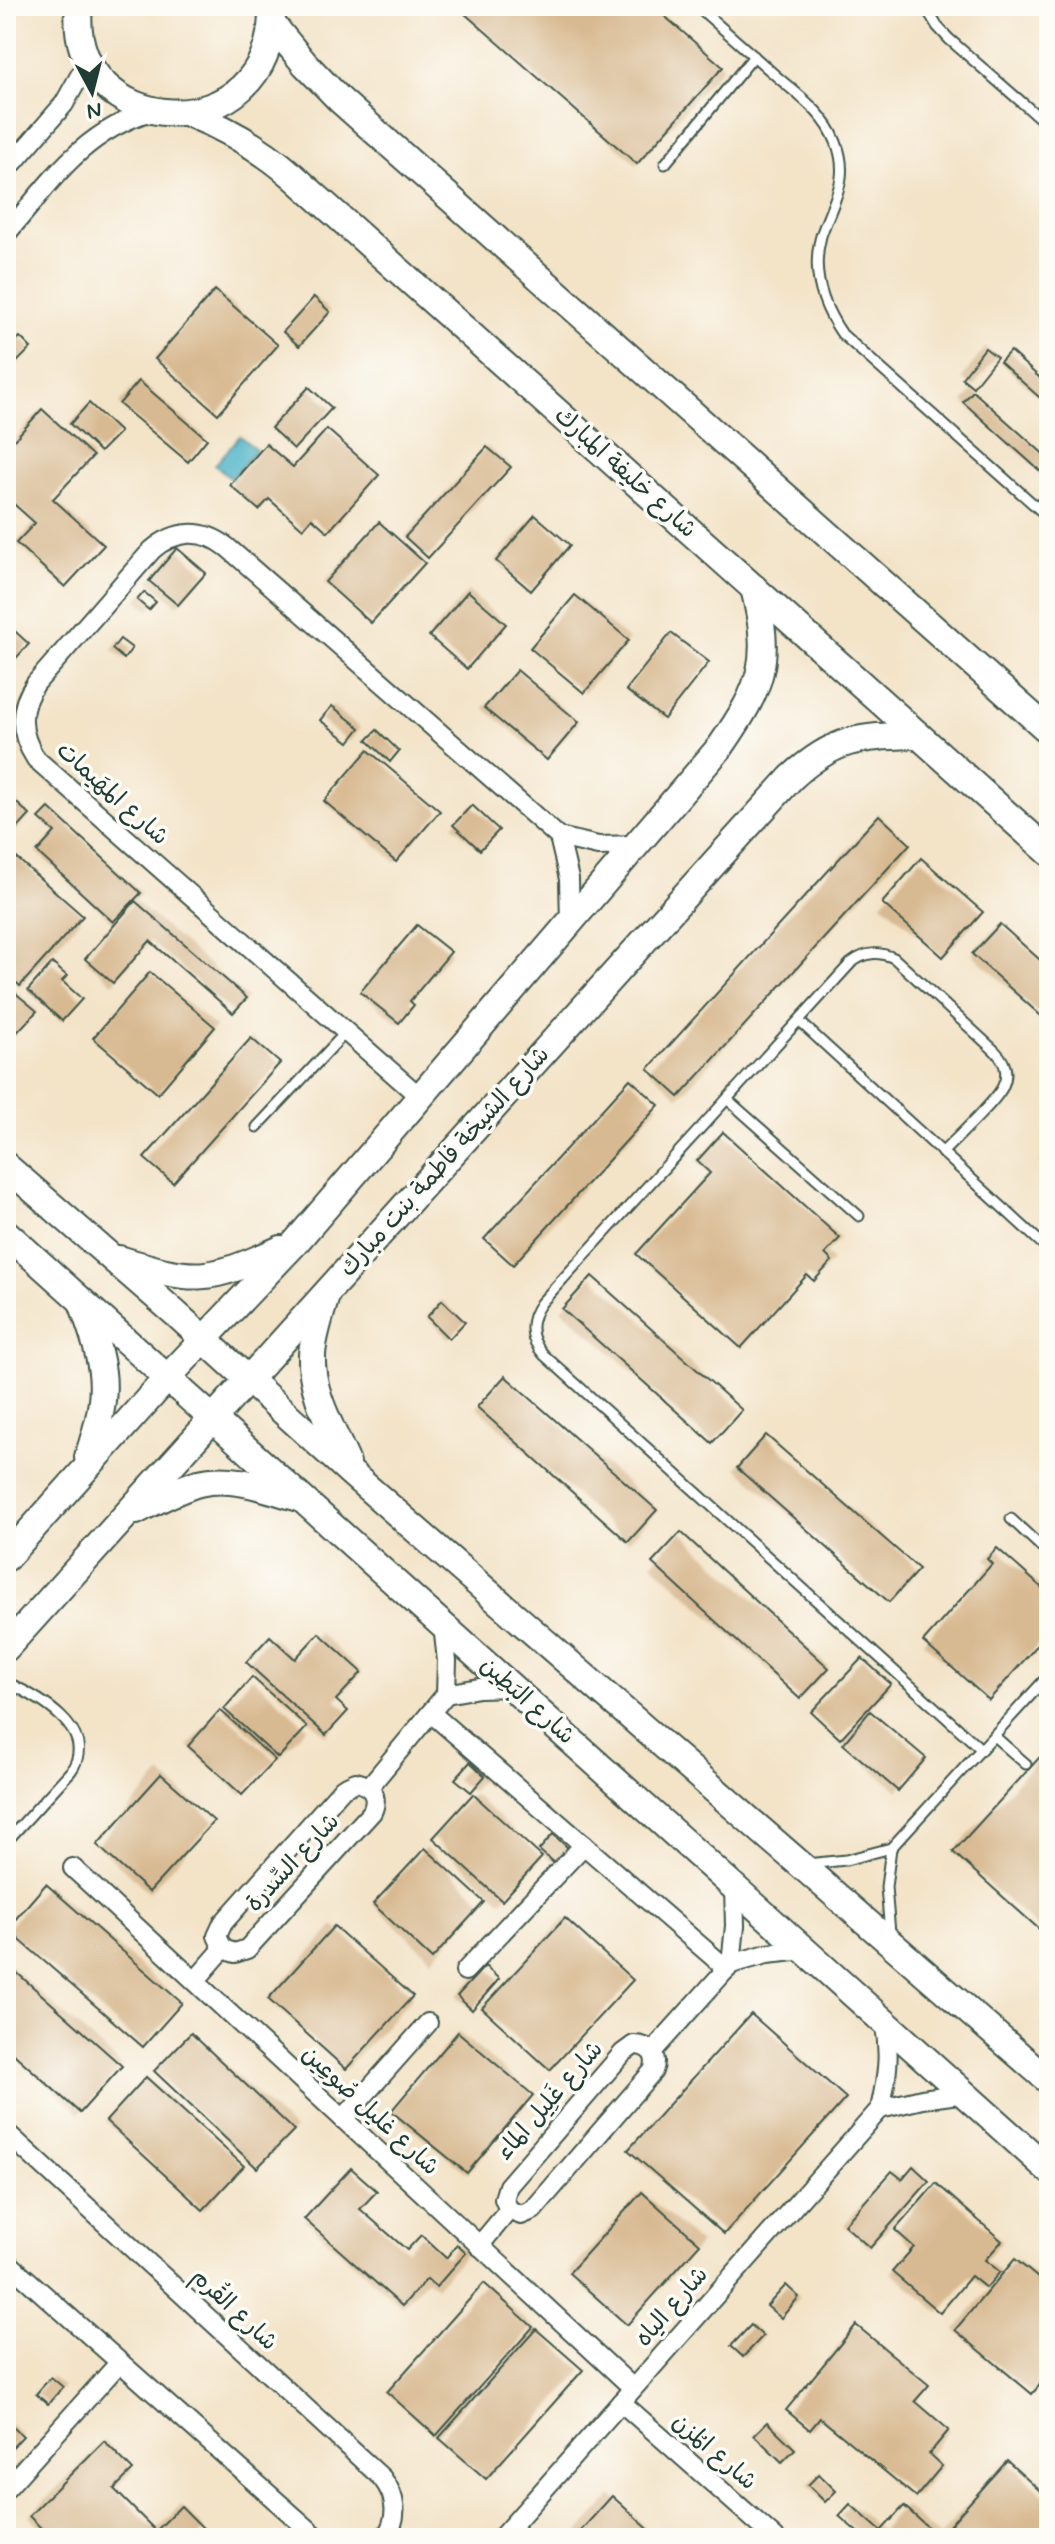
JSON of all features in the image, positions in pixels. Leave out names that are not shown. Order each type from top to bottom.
[{"type":"main road","points":[[76,10],[88,61],[114,93],[151,111],[176,114],[210,108],[246,84],[260,66],[269,46],[273,15]]},
{"type":"main road","points":[[273,15],[305,64],[340,100],[1049,731]]},
{"type":"main road","name":"شارع خليفة المبارك","points":[[188,113],[236,134],[278,163],[1049,852]]},
{"type":"main road","points":[[6,1558],[168,1377],[295,1243],[721,746],[751,701],[762,665],[763,627],[754,588]]},
{"type":"main road","name":"شارع الشيخة فاطمة بنت مبارك","points":[[6,1648],[799,771],[822,752],[839,744],[859,739],[918,735]]},
{"type":"main road","points":[[6,1166],[175,1313],[352,1474],[1049,2081]]},
{"type":"main road","name":"شارع البَطِين","points":[[6,1233],[1049,2170]]},
{"type":"main road","points":[[107,1255],[172,1274],[200,1277],[240,1268],[295,1243]]},
{"type":"main road","points":[[327,1293],[314,1339],[312,1370],[316,1389],[352,1474]]},
{"type":"main road","points":[[81,1299],[97,1346],[104,1381],[98,1426],[84,1470]]},
{"type":"main road","points":[[122,1517],[186,1487],[215,1481],[256,1485],[302,1499]]},
{"type":"street","points":[[6,171],[64,104],[88,61]]},
{"type":"street","points":[[6,234],[76,152],[114,125],[151,111]]},
{"type":"street","name":"شارع المهَيمات","points":[[420,1097],[36,759],[24,738],[22,715],[29,692],[152,550],[169,537],[200,534],[219,541],[559,837],[598,846],[637,845]]},
{"type":"street","points":[[559,837],[569,879],[570,923]]},
{"type":"street","points":[[369,1787],[446,1694],[447,1661],[443,1625]]},
{"type":"street","points":[[446,1694],[479,1688],[511,1687]]},
{"type":"street","points":[[431,1713],[729,1967]]},
{"type":"street","name":"شارع السِّدرة","points":[[356,1782],[369,1787],[375,1805],[368,1817],[247,1949],[235,1953],[223,1949],[217,1936],[223,1923],[343,1788],[356,1782]]},
{"type":"street","points":[[465,1971],[584,1845]]},
{"type":"street","name":"شارع غليل صُوعِين","points":[[73,1868],[479,2246],[627,2395]]},
{"type":"street","points":[[729,1967],[735,1926],[734,1887]]},
{"type":"street","name":"شارع السِّدرة","points":[[195,1981],[223,1949]]},
{"type":"street","points":[[509,2210],[521,2215],[533,2210],[653,2071],[655,2058],[652,2052],[729,1967],[767,1954],[805,1950]]},
{"type":"street","name":"شارع الياه","points":[[501,2538],[880,2109],[890,2055],[884,2019]]},
{"type":"street","points":[[343,2119],[428,2023]]},
{"type":"street","name":"شارع غَلِيل الماء","points":[[479,2246],[509,2210],[504,2199],[508,2186],[623,2053],[634,2045],[641,2045],[652,2052]]},
{"type":"street","points":[[880,2109],[965,2093]]},
{"type":"street","name":"شارع القُرم","points":[[6,2132],[382,2478],[389,2487],[395,2508],[394,2520],[385,2538]]},
{"type":"street","points":[[6,2261],[318,2538]]},
{"type":"street","points":[[6,2489],[120,2362]]},
{"type":"street","name":"شارع المُزن","points":[[627,2395],[775,2538]]},
{"type":"lane","points":[[697,6],[821,116],[837,144],[842,177],[817,256],[820,290],[832,321],[854,346],[1049,518]]},
{"type":"lane","points":[[925,6],[949,39],[1049,126]]},
{"type":"lane","points":[[665,164],[754,56]]},
{"type":"lane","points":[[942,1153],[1001,1091],[1006,1070],[1000,1056],[900,964],[885,954],[867,954],[858,958],[727,1099],[541,1303],[532,1320],[534,1339],[544,1355],[981,1749]]},
{"type":"lane","points":[[799,1021],[1049,1250]]},
{"type":"lane","points":[[257,1127],[346,1032]]},
{"type":"lane","points":[[727,1099],[859,1216]]},
{"type":"lane","points":[[1011,1519],[1049,1554]]},
{"type":"lane","points":[[799,1864],[846,1860],[891,1848],[1049,1675]]},
{"type":"lane","points":[[6,1682],[28,1692],[61,1718],[73,1731],[79,1750],[71,1771],[6,1842]]},
{"type":"lane","points":[[994,1736],[1026,1764]]},
{"type":"lane","points":[[891,1848],[886,1896],[892,1945]]},
{"type":"water","points":[[240,436],[256,450],[231,479],[215,465]]},
{"type":"building","points":[[456,6],[653,6],[723,67],[637,164]]},
{"type":"building","points":[[215,290],[278,345],[218,414],[155,359]]},
{"type":"building","points":[[314,297],[330,312],[299,346],[283,332]]},
{"type":"building","points":[[20,337],[31,348],[6,373],[6,350]]},
{"type":"building","points":[[985,348],[997,357],[973,387],[962,378]]},
{"type":"building","points":[[1010,351],[1049,386],[1049,406],[1000,362]]},
{"type":"building","points":[[139,381],[207,439],[188,462],[119,404]]},
{"type":"building","points":[[309,387],[332,408],[294,449],[271,428]]},
{"type":"building","points":[[973,391],[1049,459],[1049,479],[963,402]]},
{"type":"building","points":[[89,403],[120,432],[100,452],[70,424]]},
{"type":"building","points":[[42,409],[93,456],[53,499],[104,545],[65,587],[16,543],[35,523],[6,497],[6,449]]},
{"type":"building","points":[[327,429],[379,475],[328,532],[312,518],[303,529],[269,499],[259,510],[230,485],[266,444],[293,467]]},
{"type":"building","points":[[487,447],[511,467],[428,558],[405,537]]},
{"type":"building","points":[[535,515],[570,545],[531,591],[496,561]]},
{"type":"building","points":[[379,522],[425,563],[371,623],[325,582]]},
{"type":"building","points":[[177,548],[206,573],[178,605],[149,581]]},
{"type":"building","points":[[468,591],[506,624],[467,669],[429,636]]},
{"type":"building","points":[[144,592],[156,602],[149,610],[137,600]]},
{"type":"building","points":[[575,595],[629,640],[584,693],[530,648]]},
{"type":"building","points":[[6,623],[29,644],[6,669]]},
{"type":"building","points":[[671,633],[709,662],[664,719],[626,690]]},
{"type":"building","points":[[120,639],[132,648],[124,659],[112,649]]},
{"type":"building","points":[[517,670],[579,722],[547,760],[484,708]]},
{"type":"building","points":[[332,706],[360,728],[349,742],[320,720]]},
{"type":"building","points":[[377,730],[399,751],[390,762],[367,740]]},
{"type":"building","points":[[368,750],[440,811],[396,862],[324,801]]},
{"type":"building","points":[[6,793],[30,815],[6,841]]},
{"type":"building","points":[[472,805],[499,830],[480,850],[453,825]]},
{"type":"building","points":[[49,808],[141,893],[113,922],[37,852],[55,832],[39,818]]},
{"type":"building","points":[[879,815],[910,844],[679,1097],[648,1069]]},
{"type":"building","points":[[11,853],[83,916],[20,986],[6,973],[6,859]]},
{"type":"building","points":[[921,858],[983,912],[943,957],[882,903]]},
{"type":"building","points":[[135,901],[247,998],[233,1013],[150,941],[113,983],[85,959]]},
{"type":"building","points":[[1000,924],[1049,968],[1049,1023],[972,954]]},
{"type":"building","points":[[417,925],[451,952],[410,1001],[414,1005],[399,1023],[360,992]]},
{"type":"building","points":[[52,963],[67,976],[62,981],[82,999],[62,1021],[28,990]]},
{"type":"building","points":[[150,972],[215,1027],[158,1094],[93,1038]]},
{"type":"building","points":[[13,991],[37,1011],[6,1044],[6,993]]},
{"type":"building","points":[[251,1038],[280,1063],[173,1183],[144,1158]]},
{"type":"building","points":[[630,1079],[659,1105],[513,1265],[484,1239]]},
{"type":"building","points":[[723,1132],[840,1238],[825,1254],[832,1261],[814,1281],[807,1275],[741,1348],[636,1254],[710,1173],[697,1161]]},
{"type":"building","points":[[592,1276],[742,1410],[712,1443],[562,1309]]},
{"type":"building","points":[[442,1300],[465,1322],[449,1339],[427,1317]]},
{"type":"building","points":[[505,1376],[657,1510],[628,1542],[477,1407]]},
{"type":"building","points":[[766,1435],[919,1569],[889,1602],[737,1468]]},
{"type":"building","points":[[681,1532],[829,1668],[800,1699],[652,1563]]},
{"type":"building","points":[[997,1548],[1049,1594],[1049,1632],[989,1700],[923,1642],[992,1564],[987,1559]]},
{"type":"building","points":[[319,1633],[362,1672],[336,1700],[348,1711],[326,1735],[246,1662],[270,1636],[295,1659]]},
{"type":"building","points":[[862,1658],[891,1684],[840,1739],[811,1712]]},
{"type":"building","points":[[252,1677],[307,1727],[278,1758],[224,1709]]},
{"type":"building","points":[[220,1710],[275,1760],[242,1795],[188,1746]]},
{"type":"building","points":[[870,1711],[926,1758],[898,1791],[843,1744]]},
{"type":"building","points":[[1049,1747],[1049,1938],[953,1852]]},
{"type":"building","points":[[470,1762],[485,1776],[471,1792],[455,1779]]},
{"type":"building","points":[[161,1774],[214,1821],[149,1892],[97,1845]]},
{"type":"building","points":[[473,1794],[542,1857],[502,1901],[433,1838]]},
{"type":"building","points":[[553,1834],[569,1849],[555,1864],[539,1850]]},
{"type":"building","points":[[425,1848],[484,1902],[432,1959],[373,1904]]},
{"type":"building","points":[[46,1884],[182,2003],[143,2047],[7,1929]]},
{"type":"building","points":[[565,1918],[633,1980],[550,2070],[482,2008]]},
{"type":"building","points":[[334,1926],[413,1996],[346,2069],[268,1999]]},
{"type":"building","points":[[6,1963],[122,2066],[80,2113],[6,2047]]},
{"type":"building","points":[[485,1966],[499,1979],[472,2010],[457,1996]]},
{"type":"building","points":[[751,2014],[846,2098],[724,2234],[628,2150]]},
{"type":"building","points":[[458,2032],[533,2095],[467,2173],[391,2111]]},
{"type":"building","points":[[191,2033],[294,2130],[257,2168],[154,2071]]},
{"type":"building","points":[[146,2077],[244,2166],[203,2210],[106,2121]]},
{"type":"building","points":[[913,2166],[929,2181],[870,2248],[844,2225],[892,2171],[902,2179]]},
{"type":"building","points":[[351,2168],[377,2191],[360,2209],[407,2250],[421,2235],[446,2258],[457,2245],[466,2253],[436,2287],[427,2279],[402,2306],[304,2219]]},
{"type":"building","points":[[936,2183],[1002,2241],[985,2260],[1000,2272],[986,2288],[971,2276],[940,2313],[892,2272],[914,2247],[895,2230]]},
{"type":"building","points":[[642,2192],[700,2244],[627,2325],[569,2273]]},
{"type":"building","points":[[1015,2259],[1049,2287],[1049,2374],[1032,2394],[955,2330]]},
{"type":"building","points":[[484,2283],[533,2327],[436,2436],[387,2392]]},
{"type":"building","points":[[786,2285],[799,2297],[781,2318],[767,2306]]},
{"type":"building","points":[[751,2325],[763,2336],[743,2357],[731,2346]]},
{"type":"building","points":[[856,2325],[929,2385],[915,2401],[949,2430],[929,2454],[942,2466],[916,2497],[820,2418],[810,2430],[786,2410]]},
{"type":"building","points":[[536,2329],[583,2370],[486,2479],[439,2438]]},
{"type":"building","points":[[51,2377],[63,2387],[48,2404],[36,2394]]},
{"type":"building","points":[[6,2421],[23,2436],[6,2454]]},
{"type":"building","points":[[767,2422],[795,2449],[782,2462],[754,2435]]},
{"type":"building","points":[[104,2441],[133,2470],[114,2489],[156,2531],[181,2506],[205,2530],[197,2538],[105,2538],[99,2531],[92,2538],[72,2538],[69,2535],[66,2538],[51,2538],[29,2516]]},
{"type":"building","points":[[1007,2461],[1049,2499],[1049,2538],[864,2538],[839,2516],[850,2504],[881,2531],[904,2506],[939,2537]]},
{"type":"building","points":[[819,2474],[836,2491],[825,2502],[808,2485]]},
{"type":"building","points":[[612,2496],[658,2538],[574,2538]]}]
